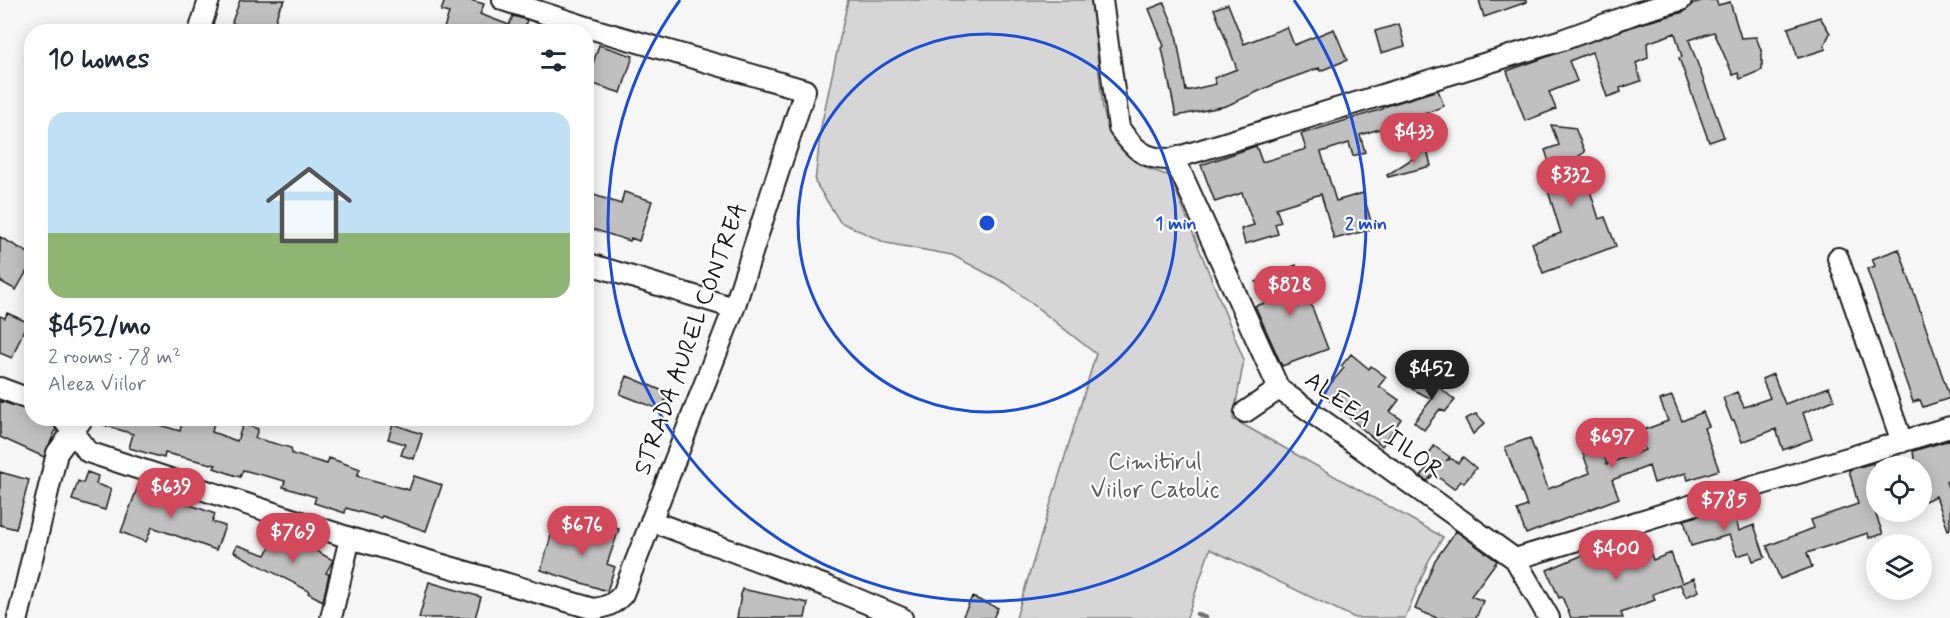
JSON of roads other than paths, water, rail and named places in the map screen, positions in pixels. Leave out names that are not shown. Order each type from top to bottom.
[{"type":"street","points":[[202,24],[209,0]]},
{"type":"street","name":"STRADA AUREL CONTREA","points":[[503,0],[577,24]]},
{"type":"street","points":[[1102,0],[1119,128],[1130,143],[1142,153],[1151,158],[1172,159],[1550,43],[1681,0]]},
{"type":"street","name":"STRADA AUREL CONTREA","points":[[350,538],[594,609],[607,607],[623,594],[734,308],[805,90],[594,29]]},
{"type":"street","name":"ALEEA VIILOR","points":[[1172,159],[1182,176],[1279,389],[1515,559],[1549,618]]},
{"type":"street","points":[[1838,258],[1902,442]]},
{"type":"street","points":[[594,265],[734,308]]},
{"type":"street","points":[[0,388],[24,397]]},
{"type":"street","points":[[1245,412],[1279,389]]},
{"type":"street","points":[[18,618],[57,453],[71,426]]},
{"type":"street","points":[[75,426],[88,452],[350,538],[331,618]]},
{"type":"street","points":[[1515,559],[1950,427]]},
{"type":"street","points":[[651,521],[826,586],[902,618]]},
{"type":"waterway","points":[[1197,614],[1206,618]]},
{"type":"park label","name":"Cimitirul Viilor Catolic","points":[[1155,476]]}]
